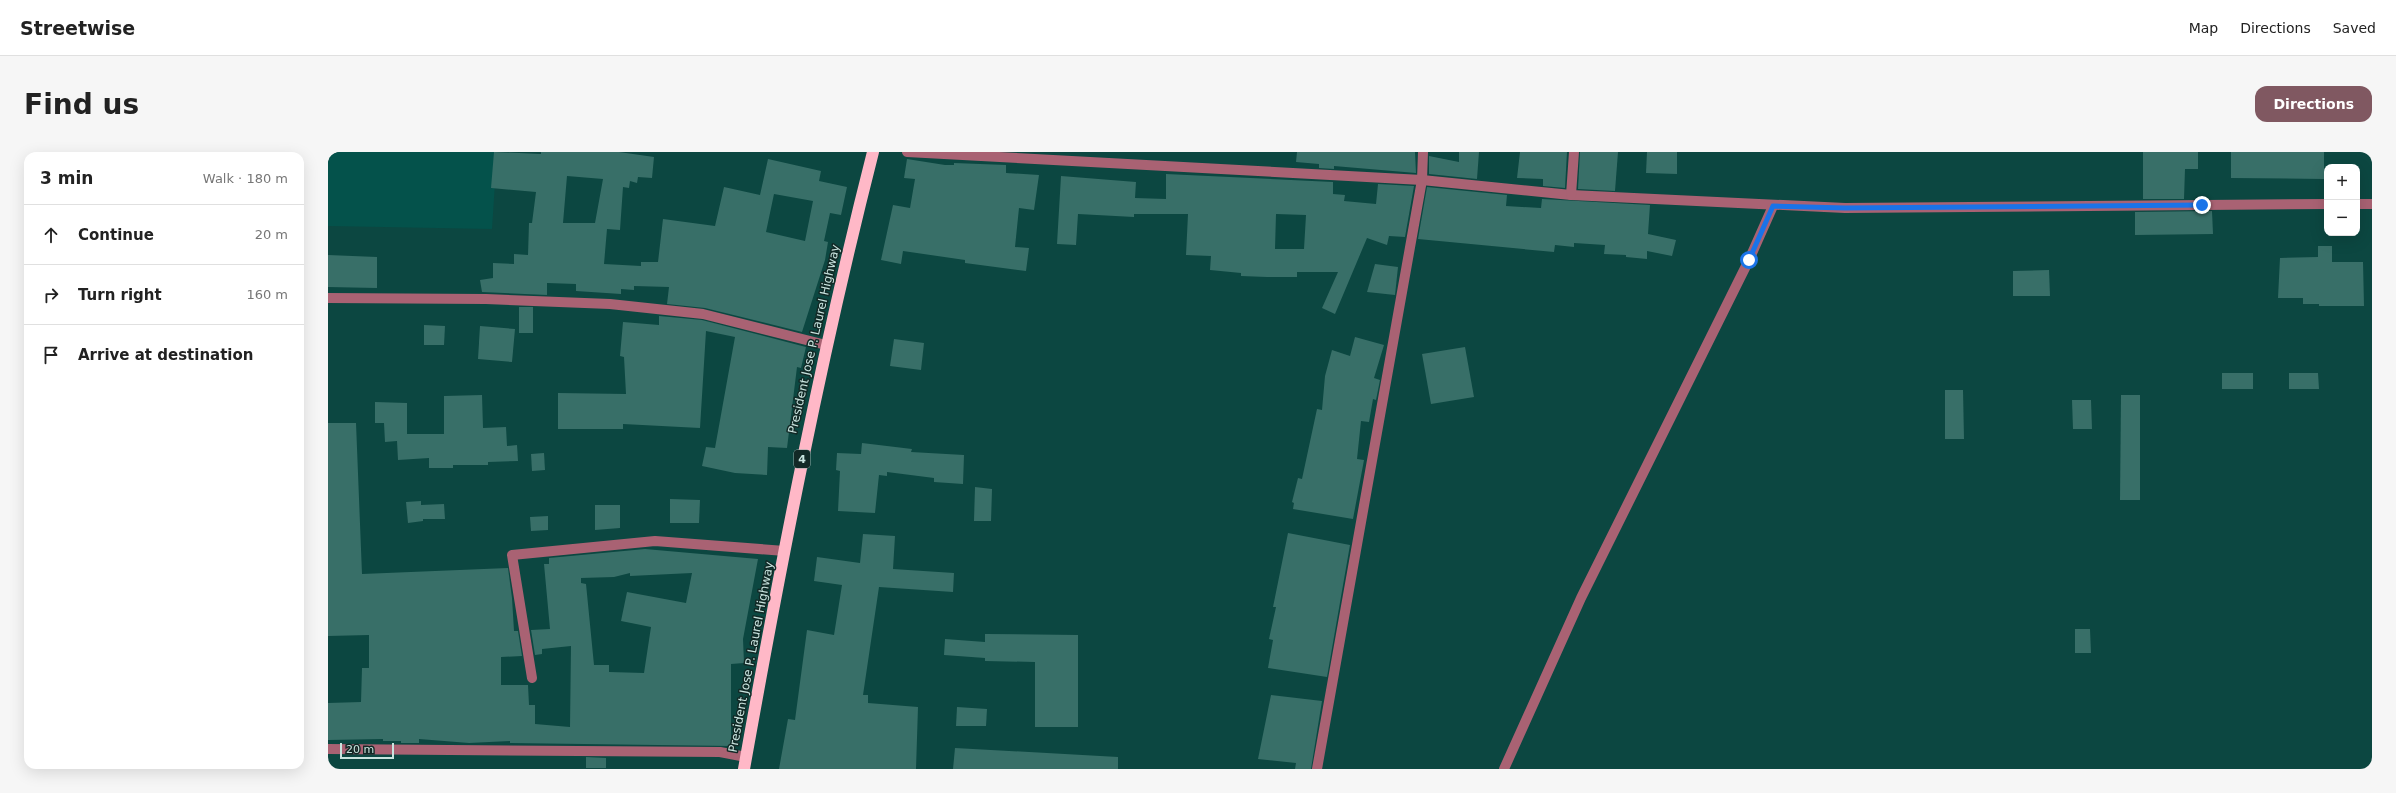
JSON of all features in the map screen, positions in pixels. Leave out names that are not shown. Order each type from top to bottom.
[{"type":"highway","name":"President Jose P. Laurel Highway","points":[[744,769],[785,550],[826,345],[873,152]]},
{"type":"street","points":[[907,152],[1422,180],[1571,195],[1773,206],[1845,208],[2324,204]]},
{"type":"street","points":[[1317,769],[1422,180],[1423,152]]},
{"type":"street","points":[[1571,195],[1574,152]]},
{"type":"street","points":[[2360,204],[2372,204]]},
{"type":"street","points":[[1504,769],[1581,598],[1749,260],[1773,206]]},
{"type":"street","points":[[328,298],[486,299],[610,304],[703,314],[826,345]]},
{"type":"street","points":[[532,678],[512,555],[655,542],[785,550]]},
{"type":"street","points":[[328,749],[720,752],[746,757]]},
{"type":"shaded area","points":[[328,152],[497,152],[492,229],[328,226]]},
{"type":"building","points":[[494,152],[541,154],[541,152],[619,152],[654,157],[652,178],[638,177],[637,183],[630,181],[629,188],[623,187],[620,230],[607,229],[604,264],[641,266],[641,262],[658,262],[663,219],[715,226],[724,187],[760,195],[768,159],[821,171],[819,181],[847,187],[841,215],[830,213],[824,241],[828,242],[825,260],[802,332],[705,308],[667,304],[669,287],[634,286],[634,290],[621,289],[621,294],[576,291],[576,284],[547,283],[547,295],[482,292],[480,280],[493,278],[493,263],[514,264],[514,254],[528,255],[529,223],[532,223],[536,192],[491,188]],"holes":[[[567,176],[603,179],[595,223],[563,223]],[[774,194],[813,201],[805,241],[766,232]]]},
{"type":"building","points":[[1297,152],[1415,152],[1416,173],[1334,166],[1334,169],[1319,168],[1319,164],[1296,162]]},
{"type":"building","points":[[1459,152],[1479,152],[1477,179],[1429,174],[1429,156],[1459,162]]},
{"type":"building","points":[[1520,152],[1567,152],[1565,188],[1543,186],[1543,179],[1517,178]]},
{"type":"building","points":[[1580,152],[1618,152],[1615,191],[1578,189]]},
{"type":"building","points":[[1647,152],[1677,152],[1677,174],[1646,173]]},
{"type":"building","points":[[2143,152],[2198,152],[2198,169],[2185,169],[2184,199],[2143,199]]},
{"type":"building","points":[[2231,152],[2324,152],[2324,179],[2231,178]]},
{"type":"building","points":[[907,159],[945,165],[954,165],[954,163],[1006,165],[1006,173],[1039,175],[1034,210],[1019,208],[1015,247],[1029,248],[1026,271],[965,263],[965,260],[903,251],[901,264],[881,260],[893,205],[910,208],[915,179],[904,178]]},
{"type":"building","points":[[1166,174],[1333,182],[1333,194],[1345,195],[1344,201],[1376,204],[1378,184],[1414,186],[1405,237],[1389,236],[1387,245],[1367,238],[1335,314],[1322,308],[1338,272],[1297,272],[1297,277],[1267,277],[1241,276],[1241,273],[1210,270],[1211,256],[1186,255],[1188,214],[1134,214],[1134,217],[1078,214],[1076,245],[1057,244],[1061,176],[1136,182],[1135,198],[1166,199]],"holes":[[[1276,214],[1306,215],[1304,249],[1275,249]]]},
{"type":"building","points":[[1427,187],[1507,195],[1506,206],[1541,208],[1542,199],[1650,205],[1648,234],[1676,240],[1672,256],[1647,251],[1647,259],[1626,257],[1626,255],[1604,254],[1605,245],[1574,243],[1574,247],[1555,245],[1554,252],[1418,239]]},
{"type":"building","points":[[2212,211],[2213,234],[2135,235],[2135,212]]},
{"type":"building","points":[[2318,246],[2332,246],[2332,262],[2363,262],[2364,306],[2319,306],[2319,304],[2303,304],[2303,298],[2278,298],[2280,258],[2318,257]]},
{"type":"building","points":[[328,255],[377,257],[377,288],[328,287]]},
{"type":"building","points":[[1375,264],[1398,267],[1395,295],[1367,292]]},
{"type":"building","points":[[2049,270],[2050,296],[2013,296],[2013,271]]},
{"type":"building","points":[[519,307],[533,307],[533,333],[519,333]]},
{"type":"building","points":[[659,316],[702,320],[806,347],[801,368],[797,367],[787,448],[768,447],[767,475],[735,473],[702,466],[706,447],[715,448],[735,337],[706,331],[700,428],[623,424],[623,429],[558,429],[558,393],[626,394],[624,357],[620,356],[623,322],[659,325]]},
{"type":"building","points":[[424,325],[445,326],[444,345],[424,345]]},
{"type":"building","points":[[480,326],[515,329],[512,362],[478,359]]},
{"type":"building","points":[[1355,337],[1384,345],[1374,378],[1380,380],[1376,400],[1373,399],[1369,422],[1361,421],[1357,459],[1364,460],[1353,519],[1293,509],[1294,503],[1292,502],[1298,478],[1302,479],[1317,409],[1322,410],[1325,376],[1332,350],[1350,356]]},
{"type":"building","points":[[894,339],[924,343],[921,370],[890,366]]},
{"type":"building","points":[[1465,347],[1474,397],[1431,404],[1422,354]]},
{"type":"building","points":[[2222,373],[2253,373],[2253,389],[2222,389]]},
{"type":"building","points":[[2289,373],[2318,373],[2319,389],[2289,389]]},
{"type":"building","points":[[1945,390],[1963,390],[1964,439],[1945,439]]},
{"type":"building","points":[[482,395],[483,428],[506,427],[507,446],[517,445],[518,461],[488,462],[488,465],[453,465],[453,468],[429,468],[429,458],[398,460],[397,441],[385,442],[384,423],[375,423],[375,402],[407,403],[407,434],[444,434],[444,396]]},
{"type":"building","points":[[2121,395],[2140,395],[2140,500],[2120,500]]},
{"type":"building","points":[[2072,400],[2091,400],[2092,429],[2073,429]]},
{"type":"building","points":[[328,423],[356,423],[362,574],[508,568],[514,631],[518,631],[522,656],[501,657],[501,685],[528,685],[529,705],[535,705],[535,724],[570,727],[571,646],[542,649],[542,654],[535,655],[531,630],[550,629],[544,564],[549,564],[549,558],[645,549],[758,559],[743,639],[744,663],[731,664],[731,746],[510,743],[510,741],[469,743],[419,739],[419,743],[383,741],[383,739],[328,740],[328,703],[361,702],[362,668],[369,668],[369,635],[328,636]],"holes":[[[630,573],[630,576],[692,573],[686,603],[627,592],[621,621],[651,627],[644,673],[609,672],[609,665],[594,665],[586,584],[581,583],[581,578],[614,577]]]},
{"type":"building","points":[[862,443],[912,449],[911,452],[964,455],[963,484],[934,482],[934,478],[887,472],[887,476],[879,475],[875,513],[838,511],[840,471],[836,470],[837,453],[861,454]]},
{"type":"building","points":[[544,453],[545,470],[532,471],[531,454]]},
{"type":"building","points":[[975,487],[992,489],[991,521],[974,521]]},
{"type":"building","points":[[670,499],[700,500],[699,523],[670,523]]},
{"type":"building","points":[[421,501],[421,505],[444,504],[445,519],[423,519],[423,521],[408,523],[406,502]]},
{"type":"building","points":[[595,505],[620,505],[620,528],[595,530]]},
{"type":"building","points":[[548,516],[548,530],[531,531],[530,517]]},
{"type":"building","points":[[1288,533],[1350,545],[1327,677],[1268,668],[1273,640],[1269,639],[1276,607],[1273,607]]},
{"type":"building","points":[[863,534],[895,536],[893,569],[954,573],[953,592],[879,587],[863,695],[868,695],[868,703],[918,707],[916,769],[779,769],[788,719],[795,720],[807,630],[834,635],[842,585],[814,581],[817,557],[860,563]]},
{"type":"building","points":[[2075,629],[2090,629],[2091,653],[2075,653]]},
{"type":"building","points":[[985,634],[1078,635],[1078,727],[1035,727],[1035,662],[985,661],[985,658],[944,655],[945,639],[985,642]]},
{"type":"building","points":[[1271,695],[1322,701],[1311,769],[1295,769],[1296,763],[1258,759]]},
{"type":"building","points":[[957,707],[987,709],[986,726],[956,726]]},
{"type":"building","points":[[955,748],[1118,757],[1118,769],[953,769]]},
{"type":"building","points":[[586,757],[606,758],[606,768],[586,768]]},
{"type":"route","points":[[1749,260],[1773,206],[1845,208],[2202,205]]}]
